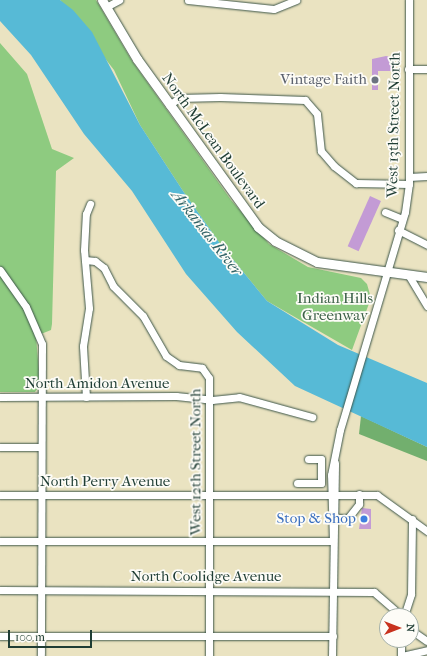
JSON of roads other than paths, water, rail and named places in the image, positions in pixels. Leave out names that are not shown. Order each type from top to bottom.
[{"type":"main road","name":"North McLean Boulevard","points":[[104,4],[169,105],[235,199],[275,241],[317,262],[409,276],[427,277]]},
{"type":"street","points":[[104,4],[119,0]]},
{"type":"street","points":[[188,0],[274,9],[296,0]]},
{"type":"street","name":"West 13th Street North","points":[[332,656],[333,495],[335,457],[340,430],[385,272],[402,219],[409,180],[409,0]]},
{"type":"street","points":[[408,69],[427,69]]},
{"type":"street","points":[[169,105],[179,98],[206,97],[305,100],[318,114],[321,151],[334,166],[356,183],[409,180],[427,176]]},
{"type":"street","points":[[86,397],[83,346],[89,308],[85,260],[86,214],[90,204]]},
{"type":"street","points":[[385,212],[402,219]]},
{"type":"street","points":[[398,230],[427,245]]},
{"type":"street","name":"West 12th Street North","points":[[85,260],[95,260],[104,268],[113,286],[142,316],[166,356],[180,365],[206,372],[212,400],[209,541],[209,656]]},
{"type":"street","points":[[0,270],[26,307],[42,344],[41,656]]},
{"type":"street","points":[[409,276],[426,303]]},
{"type":"street","name":"North Amidon Avenue","points":[[0,397],[176,396],[212,400],[239,397],[312,418]]},
{"type":"street","points":[[0,447],[42,447]]},
{"type":"street","points":[[297,483],[321,483],[321,459],[308,459]]},
{"type":"street","points":[[336,518],[348,518],[359,504],[359,494]]},
{"type":"street","name":"North Perry Avenue","points":[[0,495],[376,495],[427,531]]},
{"type":"street","name":"West 13th Street North","points":[[333,495],[336,518],[333,541]]},
{"type":"street","points":[[406,608],[411,594],[412,519]]},
{"type":"street","points":[[0,542],[333,541]]},
{"type":"street","name":"North Coolidge Avenue","points":[[0,590],[374,592],[393,608]]},
{"type":"street","points":[[0,636],[333,636]]},
{"type":"street","points":[[401,656],[427,650]]},
{"type":"water","name":"Arkansas River","points":[[0,0],[60,0],[73,10],[92,32],[140,125],[183,191],[221,245],[267,301],[338,345],[427,383],[427,447],[295,386],[237,332],[186,274],[132,191],[84,134],[31,55],[0,21]]},
{"type":"place","name":"Vintage Faith","points":[[375,80]]},
{"type":"place","name":"Stop & Shop","points":[[364,519]]},
{"type":"park label","name":"Indian Hills Greenway","points":[[335,306]]}]
